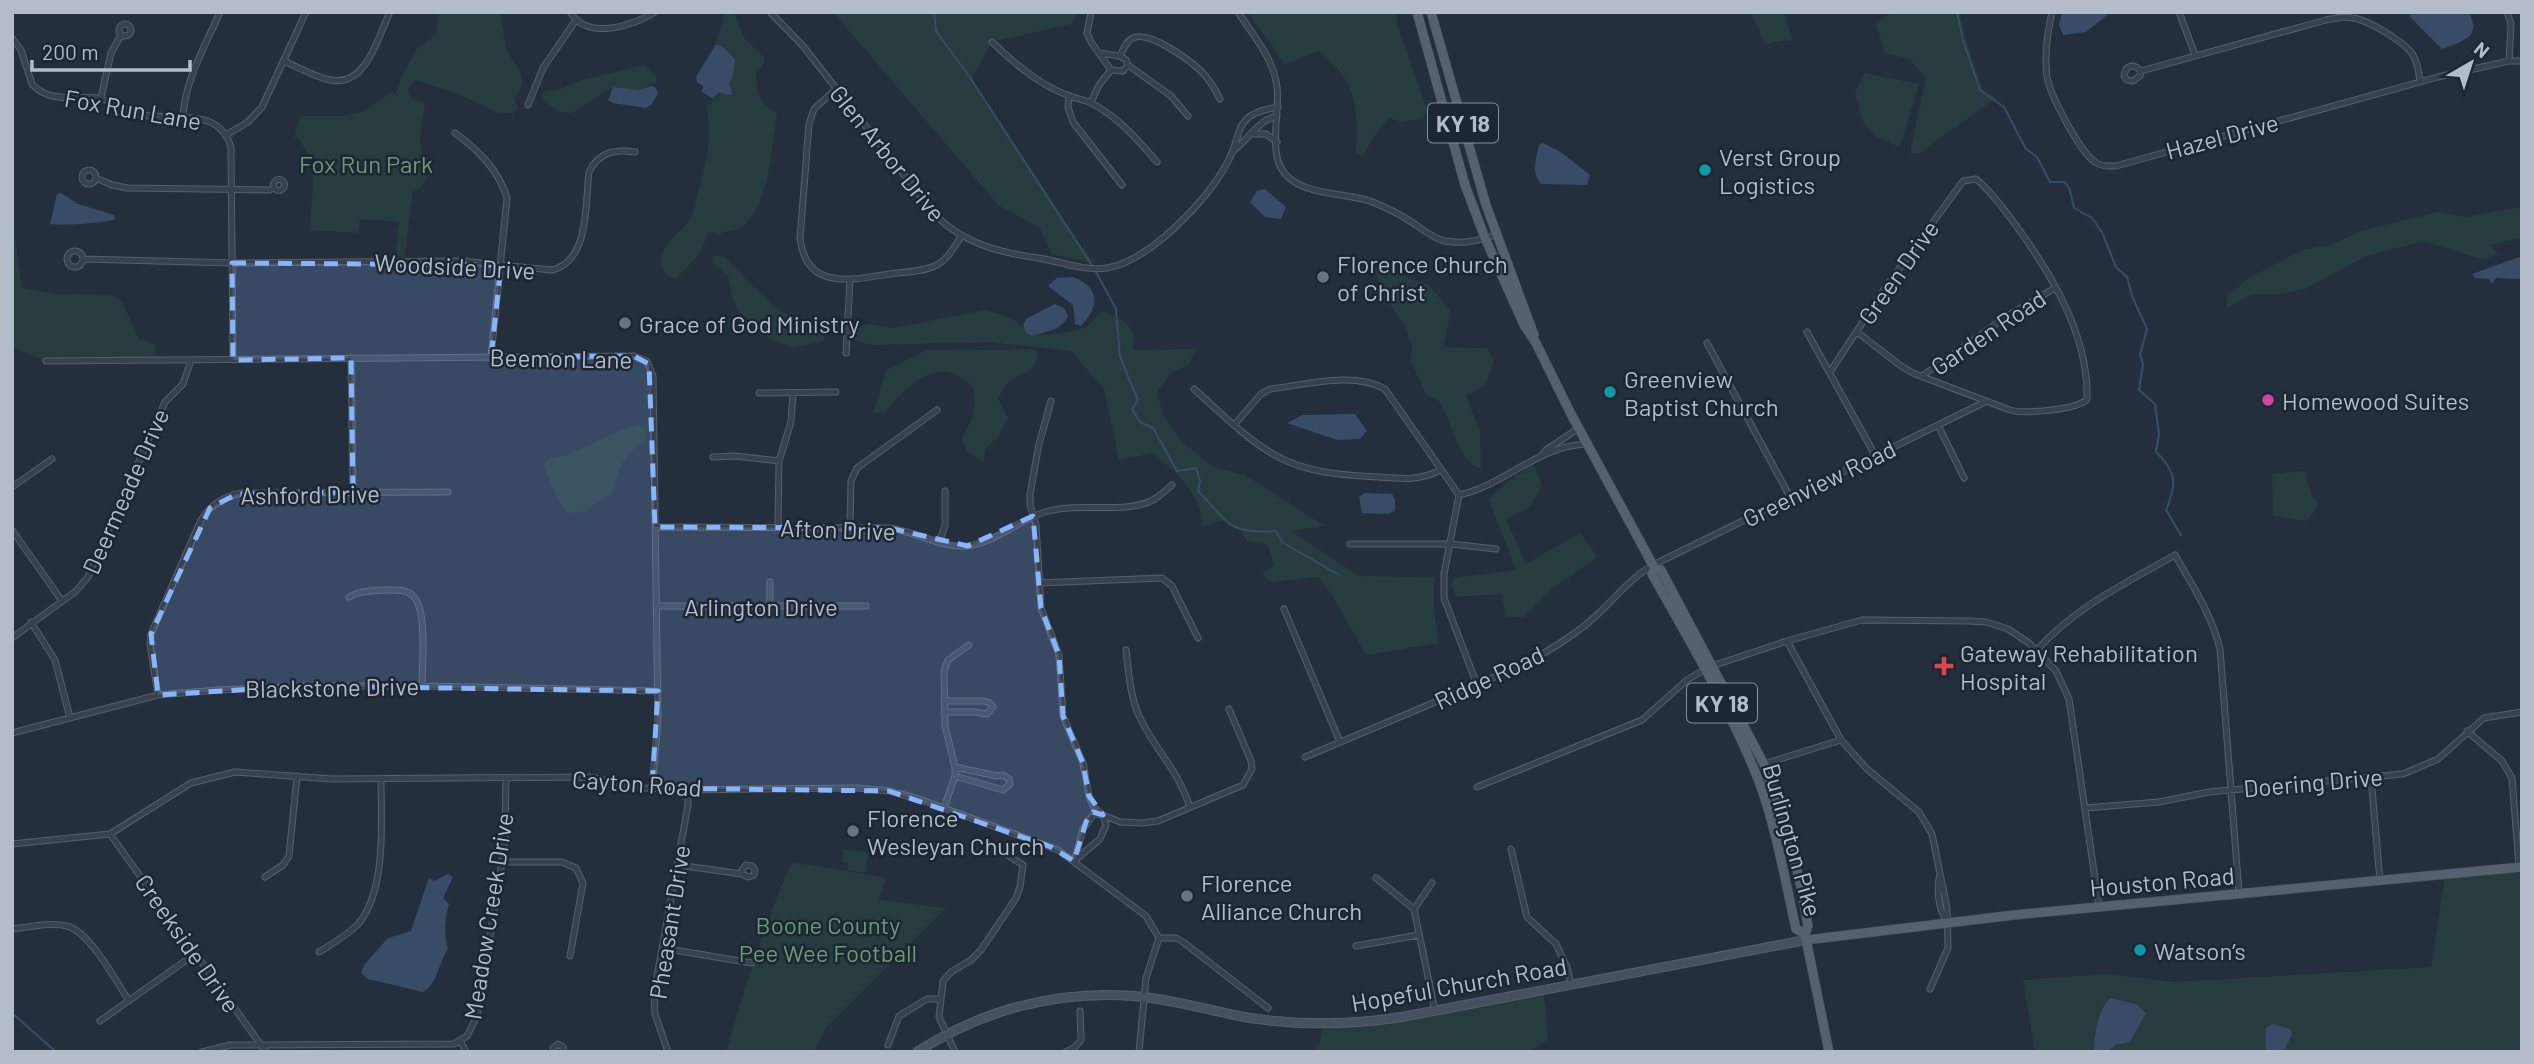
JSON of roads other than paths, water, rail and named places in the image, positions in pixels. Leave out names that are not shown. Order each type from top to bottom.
[{"type":"main road","name":"Burlington Pike","points":[[1417,12],[1465,185],[1485,238],[1524,325],[1654,567],[1652,575],[1764,764],[1787,830],[1794,860],[1808,926],[1805,937],[1829,1052]]},
{"type":"main road","name":"Burlington Pike","points":[[1431,12],[1476,174],[1536,343]]},
{"type":"main road","name":"Burlington Pike","points":[[1708,668],[1755,771],[1776,839],[1796,929],[1805,937]]},
{"type":"main road","name":"Houston Road","points":[[1805,937],[2099,906],[2521,867]]},
{"type":"main road","name":"Hopeful Church Road","points":[[917,1052],[947,1034],[992,1015],[1044,1001],[1092,995],[1144,997],[1251,1018],[1302,1023],[1371,1022],[1636,974],[1805,937]]},
{"type":"street","points":[[183,117],[188,82],[220,12]]},
{"type":"street","points":[[226,135],[248,122],[262,107],[306,12]]},
{"type":"street","points":[[284,61],[329,80],[347,79],[356,75],[366,62],[390,12]]},
{"type":"street","points":[[570,12],[576,20],[592,28],[608,29],[655,12]]},
{"type":"street","name":"Glen Arbor Drive","points":[[770,12],[803,46],[930,209],[961,236],[1003,253],[1094,268],[1113,266],[1144,251],[1165,235],[1209,189],[1232,152],[1267,120],[1277,116]]},
{"type":"street","points":[[1091,12],[1087,33],[1111,70]]},
{"type":"street","points":[[1238,12],[1273,68],[1277,86],[1279,165],[1292,181],[1302,187],[1371,202],[1393,211],[1443,240],[1466,242],[1497,234]]},
{"type":"street","name":"Hazel Drive","points":[[2052,12],[2045,58],[2048,82],[2063,118],[2091,159],[2104,167],[2116,166],[2420,82],[2509,61],[2522,61]]},
{"type":"street","points":[[2179,12],[2195,55]]},
{"type":"street","points":[[2507,12],[2511,24],[2509,61]]},
{"type":"street","points":[[2141,71],[2326,20],[2352,17],[2372,24],[2407,48],[2413,54],[2420,82]]},
{"type":"street","points":[[528,105],[543,68],[576,20]]},
{"type":"street","points":[[101,98],[111,53],[121,35]]},
{"type":"street","points":[[1120,56],[1134,37],[1145,36],[1177,52],[1201,71],[1220,99]]},
{"type":"street","name":"Fox Run Lane","points":[[12,38],[21,50],[29,78],[35,88],[62,98],[101,98],[138,114],[206,119],[217,125],[226,135],[231,148],[233,360]]},
{"type":"street","points":[[992,42],[1033,77],[1069,96],[1091,102],[1129,130],[1157,162]]},
{"type":"street","points":[[1100,53],[1120,56],[1126,60],[1128,65],[1171,96],[1188,116]]},
{"type":"street","points":[[1091,102],[1104,77],[1111,70],[1123,71],[1128,65]]},
{"type":"street","points":[[836,89],[817,104],[809,120],[800,238],[805,256],[816,271],[831,279],[850,280],[934,266],[947,257],[961,236]]},
{"type":"street","points":[[1069,96],[1068,107],[1073,122],[1122,186]]},
{"type":"street","name":"Glen Arbor Drive","points":[[1232,152],[1238,131],[1247,117],[1278,107]]},
{"type":"street","points":[[455,133],[480,152],[505,192],[508,205],[491,357]]},
{"type":"street","points":[[1251,134],[1266,134],[1277,142]]},
{"type":"street","name":"Woodside Drive","points":[[83,259],[232,263],[460,261],[546,270],[559,268],[570,262],[580,245],[589,172],[593,164],[611,151],[635,152]]},
{"type":"street","points":[[96,178],[119,187],[232,191],[274,188]]},
{"type":"street","name":"Green Drive","points":[[1830,372],[1883,291],[1963,181],[1971,179],[1980,183],[1997,202],[2031,246],[2055,288]]},
{"type":"street","points":[[846,353],[850,280]]},
{"type":"street","points":[[1857,332],[1901,366],[1984,402],[2021,413],[2079,405],[2087,398],[2085,366],[2078,341],[2055,288]]},
{"type":"street","name":"Garden Road","points":[[1922,376],[2007,316],[2055,288]]},
{"type":"street","points":[[1807,332],[1875,455]]},
{"type":"street","points":[[1707,343],[1790,497]]},
{"type":"street","name":"Beemon Lane","points":[[46,361],[634,356],[646,361],[653,376],[658,691],[652,788]]},
{"type":"street","points":[[351,358],[353,492]]},
{"type":"street","name":"Deermeade Drive","points":[[12,638],[76,591],[88,577],[165,402],[183,384],[191,360]]},
{"type":"street","points":[[1235,424],[1261,394],[1270,389],[1350,380],[1374,383],[1385,389],[1459,495],[1444,573],[1444,598],[1477,685]]},
{"type":"street","points":[[1194,389],[1273,454],[1314,470],[1348,476],[1415,479],[1441,470]]},
{"type":"street","points":[[759,393],[836,392]]},
{"type":"street","points":[[778,527],[779,461],[791,422],[793,393]]},
{"type":"street","points":[[1051,401],[1039,444],[1030,494],[1036,525],[1041,608],[1059,655],[1063,716],[1083,763],[1089,796],[1094,807],[1103,815],[1106,825],[1100,839],[1074,861]]},
{"type":"street","name":"Greenview Road","points":[[1654,567],[1984,402]]},
{"type":"street","points":[[850,527],[851,481],[857,468],[937,410]]},
{"type":"street","points":[[1938,425],[1964,478]]},
{"type":"street","points":[[1542,455],[1579,428]]},
{"type":"street","points":[[1459,495],[1495,483],[1542,455],[1569,445],[1587,444]]},
{"type":"street","points":[[713,457],[735,456],[779,461]]},
{"type":"street","points":[[12,487],[52,460]]},
{"type":"street","name":"Afton Drive","points":[[655,527],[850,527],[901,530],[939,542],[968,546],[990,539],[1033,516],[1062,508],[1145,504],[1172,485]]},
{"type":"street","points":[[939,542],[945,526],[945,491]]},
{"type":"street","name":"Ashford Drive","points":[[158,695],[150,644],[151,634],[201,520],[210,508],[225,497],[237,494],[448,492]]},
{"type":"street","points":[[12,530],[62,601]]},
{"type":"street","points":[[1350,544],[1451,544],[1496,549]]},
{"type":"street","points":[[2038,650],[2067,619],[2175,555],[2216,630],[2220,649],[2239,894]]},
{"type":"street","name":"Ridge Road","points":[[1305,757],[1477,685],[1545,653],[1600,613],[1629,582],[1654,567]]},
{"type":"street","points":[[1039,583],[1162,578],[1172,586],[1198,638]]},
{"type":"street","points":[[770,582],[770,606]]},
{"type":"street","points":[[348,597],[359,591],[398,590],[408,592],[416,598],[422,612],[422,686]]},
{"type":"street","name":"Arlington Drive","points":[[656,607],[866,606]]},
{"type":"street","points":[[1284,609],[1340,742]]},
{"type":"street","points":[[1477,787],[1642,720],[1687,680],[1708,668],[1787,641],[1862,620],[1986,622],[2008,629],[2038,650],[2057,673],[2069,699],[2099,906]]},
{"type":"street","points":[[31,622],[55,660],[70,718]]},
{"type":"street","points":[[1787,641],[1841,740],[1863,765],[1909,803],[1932,834],[1941,910],[1947,922],[1948,948],[1930,989]]},
{"type":"street","points":[[944,808],[955,776],[945,726],[945,666],[953,656],[969,645]]},
{"type":"street","points":[[1126,650],[1133,696],[1142,721],[1176,772],[1190,807]]},
{"type":"street","name":"Blackstone Drive","points":[[12,733],[158,695],[293,686],[658,691]]},
{"type":"street","points":[[944,701],[984,701],[993,707],[987,715],[975,712],[944,712]]},
{"type":"street","points":[[1074,861],[1086,822],[1094,814],[1120,822],[1158,821],[1238,788],[1248,779],[1252,769],[1251,761],[1229,709]]},
{"type":"street","name":"Doering Drive","points":[[2085,808],[2159,803],[2200,793],[2403,774],[2425,766],[2443,755],[2483,718],[2522,712]]},
{"type":"street","points":[[2467,731],[2502,761],[2512,778],[2521,867]]},
{"type":"street","points":[[1764,764],[1841,740]]},
{"type":"street","points":[[955,767],[1003,775],[1009,779],[1010,784],[1003,790],[955,776]]},
{"type":"street","name":"Cayton Road","points":[[12,845],[110,834],[177,790],[207,778],[245,772],[332,779],[589,777],[652,788],[688,790],[858,788],[904,795],[1051,847],[1074,861],[1146,916],[1159,938]]},
{"type":"street","points":[[265,877],[283,865],[289,856],[297,776]]},
{"type":"street","points":[[2371,777],[2380,881]]},
{"type":"street","name":"Meadow Creek Drive","points":[[202,1052],[230,1045],[454,1044],[461,1041],[471,1031],[477,1016],[502,862],[506,778]]},
{"type":"street","points":[[319,952],[354,927],[371,901],[382,843],[381,779]]},
{"type":"street","name":"Pheasant Drive","points":[[668,1052],[654,1006],[654,993],[678,865],[688,790]]},
{"type":"street","name":"Creekside Drive","points":[[110,834],[266,1052]]},
{"type":"street","points":[[1511,849],[1527,917],[1556,944],[1567,967],[1571,984]]},
{"type":"street","points":[[955,1052],[939,1017],[942,986],[947,976],[980,951],[1016,898],[1023,864],[1006,855]]},
{"type":"street","points":[[502,862],[562,862],[576,868],[583,883],[570,956]]},
{"type":"street","points":[[678,865],[742,874]]},
{"type":"street","points":[[1376,878],[1414,909],[1435,1011]]},
{"type":"street","points":[[1414,909],[1432,883]]},
{"type":"street","points":[[12,929],[58,925],[75,930],[86,939],[129,1000]]},
{"type":"street","points":[[1356,946],[1419,935]]},
{"type":"street","points":[[1139,1052],[1146,978],[1159,938],[1177,938],[1268,1009]]},
{"type":"street","points":[[662,948],[752,963]]},
{"type":"street","points":[[100,1021],[195,954]]},
{"type":"street","points":[[888,1045],[899,1016],[927,999],[940,999]]},
{"type":"street","points":[[1066,1052],[1082,1040],[1080,1011]]},
{"type":"street","points":[[461,1041],[466,1052]]},
{"type":"street","points":[[387,1044],[387,1052]]},
{"type":"street","points":[[553,1052],[553,1048],[558,1044],[563,1047],[564,1052]]},
{"type":"water","points":[[2062,12],[2111,12],[2086,32],[2063,35],[2059,25]]},
{"type":"water","points":[[2410,12],[2469,12],[2473,28],[2468,37],[2442,49],[2410,17]]},
{"type":"water","points":[[716,44],[722,46],[735,59],[729,84],[733,95],[719,93],[712,98],[702,92],[703,86],[697,82],[696,77]]},
{"type":"water","points":[[651,86],[656,88],[658,93],[652,104],[646,108],[608,100],[613,87],[640,90]]},
{"type":"water","points":[[1543,143],[1562,153],[1590,175],[1587,185],[1541,184],[1535,165],[1539,145]]},
{"type":"water","points":[[1265,189],[1286,207],[1281,219],[1265,217],[1250,202],[1257,191]]},
{"type":"water","points":[[61,193],[78,204],[114,215],[115,219],[83,224],[50,224],[57,194]]},
{"type":"water","points":[[2522,256],[2522,279],[2496,278],[2492,284],[2489,279],[2475,278],[2472,274]]},
{"type":"water","points":[[1073,277],[1089,287],[1094,298],[1091,312],[1081,326],[1075,324],[1073,305],[1048,286],[1057,278]]},
{"type":"water","points":[[1055,304],[1064,308],[1068,315],[1063,324],[1033,336],[1026,333],[1023,325],[1026,319]]},
{"type":"water","points":[[1355,414],[1367,431],[1360,439],[1337,440],[1287,423],[1303,415]]},
{"type":"water","points":[[1365,493],[1392,494],[1395,511],[1387,514],[1362,513],[1359,497]]},
{"type":"water","points":[[448,874],[453,877],[443,898],[449,904],[445,927],[448,949],[432,984],[423,992],[368,979],[361,973],[364,965],[388,938],[411,931],[429,878],[434,881]]},
{"type":"water","points":[[2110,998],[2136,1004],[2146,1013],[2130,1042],[2115,1045],[2108,1052],[2094,1052],[2102,1009]]},
{"type":"water","points":[[2272,1024],[2291,1029],[2292,1035],[2283,1052],[2265,1052],[2266,1028]]},
{"type":"waterway","points":[[934,12],[936,31],[971,79],[1093,267]]},
{"type":"waterway","points":[[1957,12],[1963,40],[1980,90],[2004,107],[2026,149],[2037,157],[2050,182],[2065,182],[2070,190],[2074,208],[2092,218],[2102,232],[2116,267],[2127,277],[2132,296],[2147,329],[2140,355],[2143,364],[2139,390],[2155,404],[2159,435],[2156,452],[2168,466],[2173,479],[2172,493],[2166,510],[2181,535]]},
{"type":"waterway","points":[[1096,272],[1116,309],[1120,357],[1138,400],[1132,409],[1140,422],[1153,428],[1177,471],[1196,468],[1200,481],[1198,491],[1230,524],[1247,531],[1276,531],[1282,542],[1339,575]]},
{"type":"waterway","points":[[12,1013],[56,1052]]},
{"type":"place","name":"Verst Group Logistics","points":[[1705,170]]},
{"type":"place","name":"Florence Church of Christ","points":[[1323,277]]},
{"type":"place","name":"Grace of God Ministry","points":[[625,323]]},
{"type":"place","name":"Greenview Baptist Church","points":[[1610,392]]},
{"type":"place","name":"Homewood Suites","points":[[2268,400]]},
{"type":"place","name":"Gateway Rehabilitation Hospital","points":[[1944,666]]},
{"type":"place","name":"Florence Wesleyan Church","points":[[853,831]]},
{"type":"place","name":"Florence Alliance Church","points":[[1187,896]]},
{"type":"place","name":"Watson’s","points":[[2140,950]]},
{"type":"park label","name":"Fox Run Park","points":[[366,163]]},
{"type":"park label","name":"Boone County Pee Wee Football","points":[[828,938]]}]
